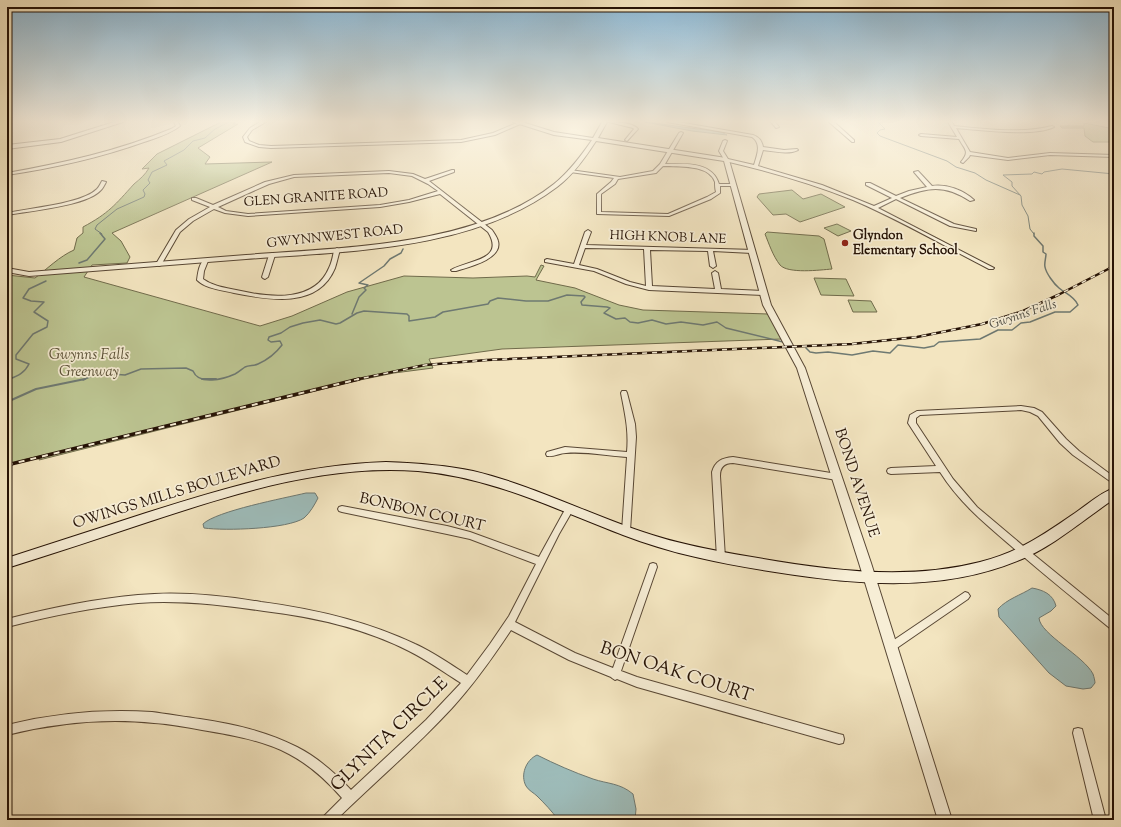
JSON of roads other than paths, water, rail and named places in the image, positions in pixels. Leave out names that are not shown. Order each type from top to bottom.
[{"type":"main road","name":"OWINGS MILLS BOULEVARD","points":[[7,563],[226,492],[275,479],[331,469],[376,465],[443,469],[485,477],[510,485],[626,531],[676,548],[721,558],[824,574],[870,579],[916,578],[949,574],[991,565],[1025,553],[1114,493]]},
{"type":"street","points":[[7,174],[77,161]]},
{"type":"street","name":"GWYNNWEST ROAD","points":[[7,270],[29,274],[44,273],[337,250],[421,240],[480,224],[508,213],[534,200],[556,186],[579,161]]},
{"type":"street","points":[[570,171],[616,178],[650,173],[659,169],[665,161]]},
{"type":"street","name":"BOND AVENUE","points":[[726,161],[763,293],[772,315],[795,354],[801,368],[870,579],[945,820]]},
{"type":"street","points":[[729,161],[818,185],[874,208],[991,268]]},
{"type":"street","points":[[756,167],[757,161]]},
{"type":"street","points":[[616,178],[613,183],[599,194],[599,213],[669,214],[714,196],[718,192],[713,175],[706,169],[691,166],[662,166]]},
{"type":"street","points":[[426,180],[452,172]]},
{"type":"street","points":[[916,172],[930,187]]},
{"type":"street","points":[[159,264],[178,231],[191,220],[214,207],[267,183],[294,176],[397,173],[413,175],[426,180],[490,231],[495,238],[496,243],[494,251],[484,260],[454,270]]},
{"type":"street","points":[[7,214],[80,200],[97,191],[103,186],[104,182]]},
{"type":"street","points":[[868,184],[952,225],[974,230]]},
{"type":"street","points":[[717,185],[732,185]]},
{"type":"street","points":[[874,208],[921,188],[930,187],[954,190],[963,193],[972,200]]},
{"type":"street","name":"GLEN GRANITE ROAD","points":[[194,199],[225,212],[240,215],[380,206],[416,199],[441,192]]},
{"type":"street","points":[[576,266],[588,232]]},
{"type":"street","name":"HIGH KNOB LANE","points":[[583,246],[752,252]]},
{"type":"street","points":[[647,248],[649,288]]},
{"type":"street","points":[[205,261],[200,276],[200,280],[203,282],[250,295],[277,298],[302,294],[320,285],[328,278],[334,268],[337,250]]},
{"type":"street","points":[[710,250],[713,266]]},
{"type":"street","points":[[265,276],[272,255]]},
{"type":"street","points":[[547,260],[602,272],[628,283],[649,288],[763,293]]},
{"type":"street","name":"GWYNNWEST ROAD","points":[[7,265],[44,273]]},
{"type":"street","points":[[715,273],[718,291]]},
{"type":"street","points":[[624,393],[631,424],[632,436],[626,531]]},
{"type":"street","points":[[1114,481],[1076,452],[1040,414],[1032,410],[1021,408],[919,413],[912,416],[912,423],[941,469],[958,492],[1025,553],[1114,626]]},
{"type":"street","points":[[550,454],[565,450],[574,450],[630,455]]},
{"type":"street","points":[[721,558],[716,476],[718,465],[722,462],[734,460],[837,477]]},
{"type":"street","points":[[891,471],[941,469]]},
{"type":"street","name":"GLYNITA CIRCLE","points":[[328,820],[425,730],[468,682],[509,624],[530,585],[540,562],[570,508]]},
{"type":"street","name":"BONBON COURT","points":[[342,509],[464,535],[540,562]]},
{"type":"street","points":[[615,674],[653,567]]},
{"type":"street","points":[[891,648],[965,596]]},
{"type":"street","points":[[7,623],[69,608],[101,603],[151,599],[218,600],[308,613],[365,627],[413,648],[437,661],[468,682]]},
{"type":"street","name":"BON OAK COURT","points":[[509,624],[572,657],[615,674],[667,692],[839,740]]},
{"type":"street","points":[[7,730],[63,720],[114,716],[174,720],[247,733],[266,738],[301,755],[330,777],[350,798]]},
{"type":"street","points":[[1078,733],[1100,820]]},
{"type":"water","points":[[306,493],[315,493],[318,498],[306,516],[296,522],[285,525],[256,528],[204,528],[203,524],[222,514]]},
{"type":"water","points":[[1032,588],[1044,591],[1053,598],[1056,606],[1051,611],[1039,618],[1041,624],[1054,638],[1088,667],[1093,674],[1095,681],[1091,688],[1083,689],[1066,686],[1049,673],[999,617],[998,609],[1010,600]]},
{"type":"water","points":[[537,755],[578,774],[628,790],[633,794],[636,809],[635,820],[558,820],[524,782],[525,768],[530,760]]},
{"type":"waterway","points":[[102,234],[95,229],[97,225],[117,209],[144,197],[145,194],[143,190],[150,183],[148,180],[152,172],[167,165],[165,161]]},
{"type":"waterway","points":[[946,161],[956,167],[975,173],[986,180],[1020,195]]},
{"type":"waterway","name":"Gwynns Falls","points":[[1034,234],[1030,229],[1028,216],[1022,205],[1021,196],[1012,186],[1012,182],[1003,175],[1032,174],[1034,172],[1042,174],[1044,172],[1062,169],[1114,174]]},
{"type":"waterway","points":[[79,263],[87,260],[105,239],[100,233]]},
{"type":"waterway","name":"Gwynns Falls","points":[[806,348],[810,352],[816,353],[828,352],[852,355],[873,351],[890,353],[898,345],[924,348],[934,346],[939,342],[980,339],[998,330],[1012,330],[1021,323],[1030,322],[1055,312],[1070,312],[1078,305],[1072,297],[1057,286],[1049,275],[1045,265],[1046,254],[1043,252],[1043,246],[1034,234]]},
{"type":"waterway","points":[[352,314],[359,297],[366,290],[364,288],[368,285],[359,283],[384,266],[390,259],[401,253],[403,249]]},
{"type":"waterway","points":[[10,379],[7,380],[20,374],[29,364],[16,359],[16,355],[33,334],[47,327],[48,321],[34,312],[44,302],[31,301],[23,298],[29,289],[46,281]]},
{"type":"waterway","name":"Gwynns Falls","points":[[204,379],[212,380],[225,378],[235,374],[245,367],[256,365],[268,358],[282,345],[280,341],[271,342],[268,340],[269,337],[281,333],[290,327],[303,323],[320,320],[336,324],[364,311],[407,314],[409,316],[409,321],[435,317],[443,312],[488,304],[490,301],[498,298],[526,301],[548,301],[567,295],[584,296],[585,297],[581,302],[582,305],[610,308],[604,313],[616,319],[625,318],[630,322],[638,323],[652,320],[666,324],[681,322],[703,325],[717,322],[726,328],[783,342]]},
{"type":"waterway","name":"Gwynns Falls","points":[[83,380],[98,373],[125,375],[141,369],[186,368],[193,371],[196,376],[204,379]]},
{"type":"waterway","name":"Gwynns Falls","points":[[7,402],[36,389],[85,379]]},
{"type":"waterway","name":"Gwynns Falls","points":[[204,379],[216,379]]},
{"type":"railway","points":[[354,380],[425,365],[487,360],[852,344],[917,337],[982,324],[1023,311],[1114,266]]},
{"type":"railway","points":[[7,465],[359,379]]},
{"type":"place","name":"Glyndon Elementary School","points":[[845,243]]},
{"type":"park label","name":"Gwynns Falls Greenway","points":[[89,364]]}]
